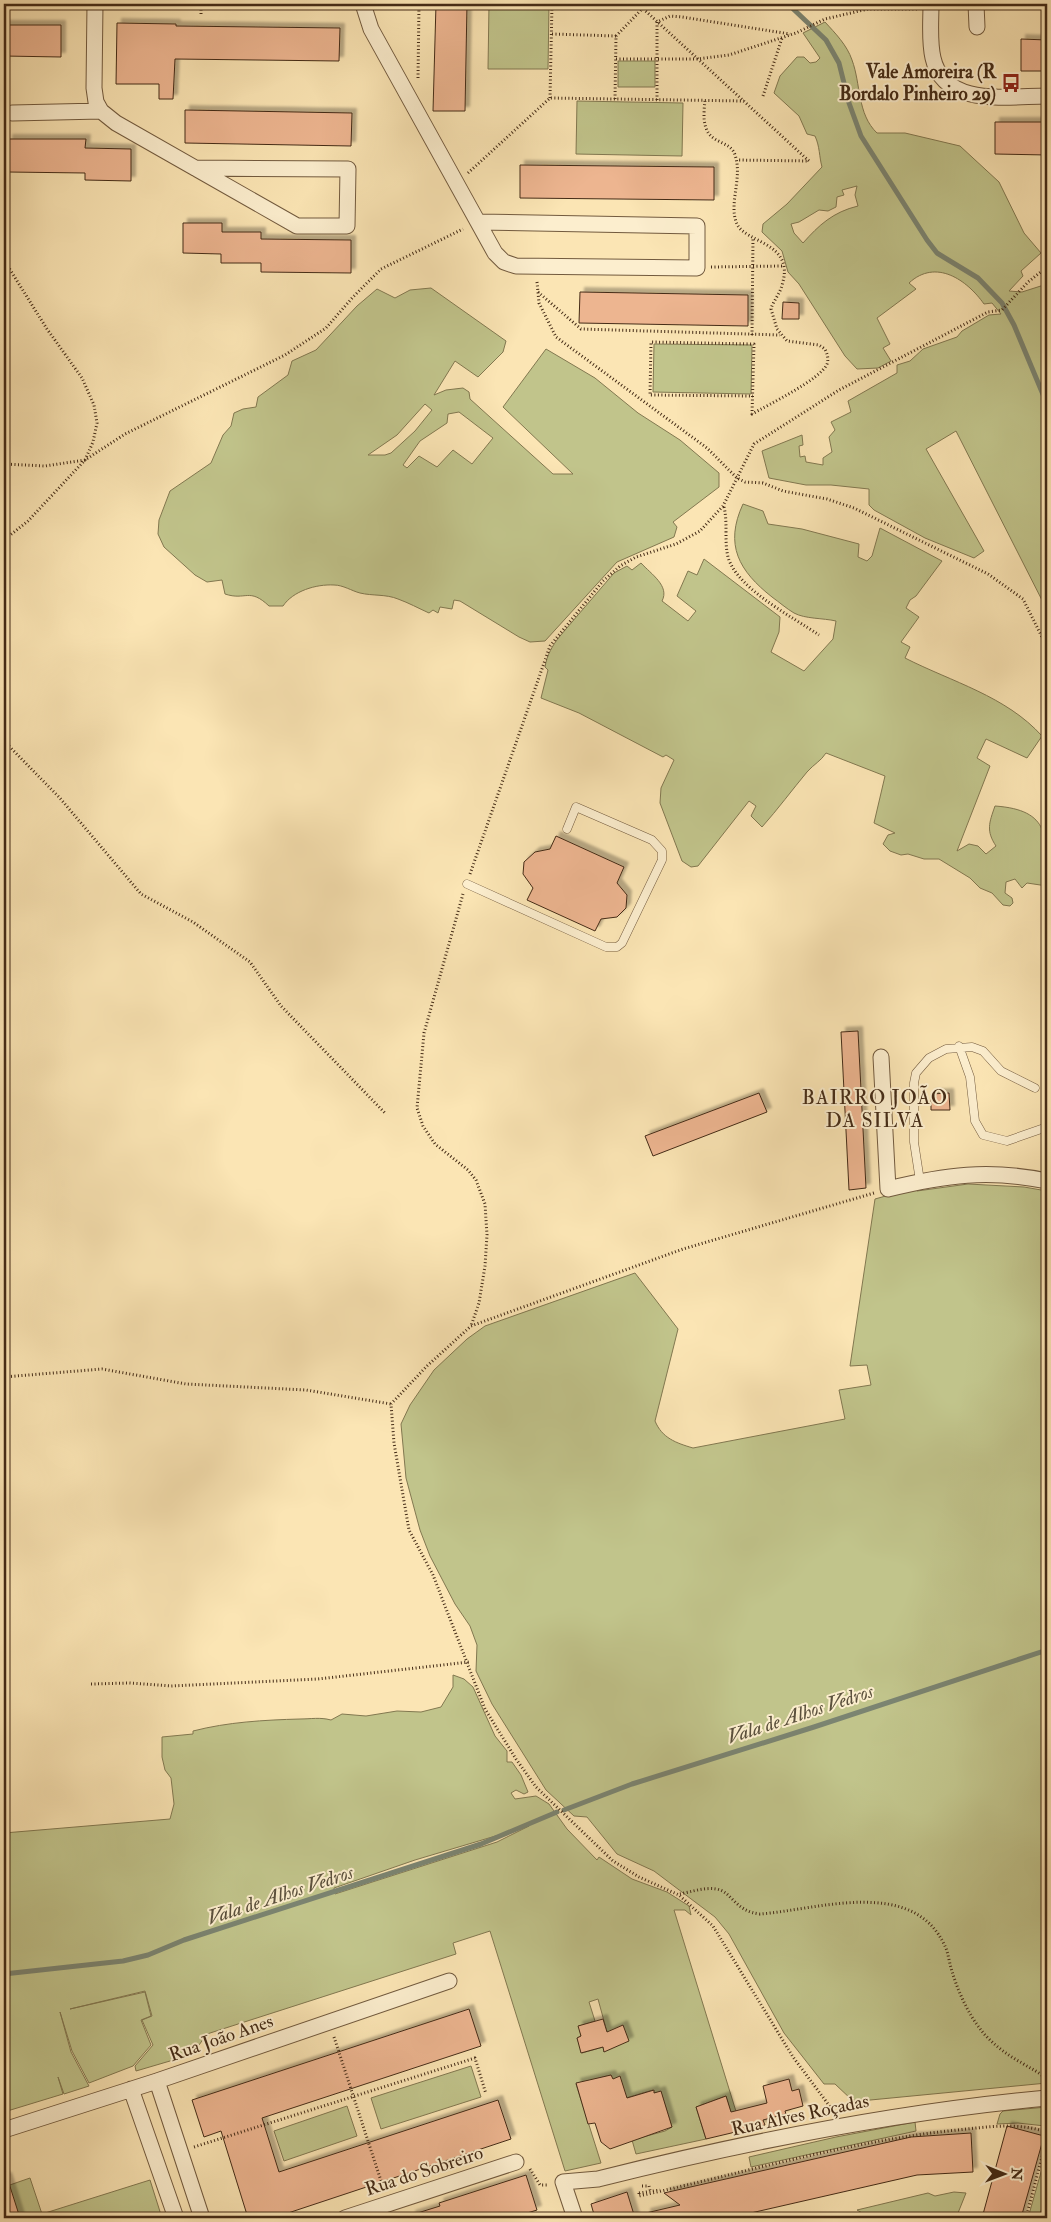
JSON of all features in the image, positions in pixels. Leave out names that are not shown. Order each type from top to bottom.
[{"type":"street","points":[[95,4],[94,88],[96,102],[102,112],[116,123],[194,168],[297,226],[347,226],[348,169],[194,168]]},
{"type":"street","points":[[349,4],[363,4],[371,29],[495,253],[504,262],[516,266],[697,268],[697,226],[478,222]]},
{"type":"street","points":[[976,4],[977,27]]},
{"type":"street","points":[[931,6],[933,59],[940,75],[950,87],[961,93],[980,96],[1047,96]]},
{"type":"street","points":[[12,113],[102,112]]},
{"type":"street","points":[[881,1057],[888,1189],[962,1174],[992,1173],[1047,1181]]},
{"type":"street","name":"Rua João Anes","points":[[4,2130],[157,2081],[450,1981]]},
{"type":"street","points":[[157,2081],[202,2218]]},
{"type":"street","points":[[131,2089],[176,2218]]},
{"type":"street","name":"Rua Alves Roçadas","points":[[563,2182],[598,2179],[844,2124],[907,2114],[1047,2098]]},
{"type":"street","name":"Rua do Sobreiro","points":[[345,2218],[516,2162]]},
{"type":"street","points":[[563,2182],[575,2218]]},
{"type":"lane","points":[[466,884],[606,947],[617,947],[622,943],[662,860],[662,851],[652,840],[576,807],[568,829]]},
{"type":"lane","points":[[959,1046],[970,1076],[975,1121],[984,1134],[1007,1141],[1047,1127]]},
{"type":"lane","points":[[920,1181],[914,1142],[916,1073],[929,1058],[946,1049],[959,1046],[972,1047],[983,1051],[1001,1071],[1035,1088]]},
{"type":"path","points":[[201,4],[201,14]]},
{"type":"path","points":[[418,83],[419,4]]},
{"type":"path","points":[[550,98],[552,4]]},
{"type":"path","points":[[638,4],[809,161],[737,160]]},
{"type":"path","points":[[616,59],[697,59],[734,54],[796,33],[825,19],[868,9],[931,6]]},
{"type":"path","points":[[615,99],[616,36],[642,8]]},
{"type":"path","points":[[657,22],[664,17],[676,16],[791,34]]},
{"type":"path","points":[[656,100],[657,22]]},
{"type":"path","points":[[552,34],[616,36]]},
{"type":"path","points":[[763,96],[782,38]]},
{"type":"path","points":[[456,183],[550,98],[744,101]]},
{"type":"path","points":[[705,101],[705,127],[709,135],[716,141],[730,146],[735,155],[738,178],[734,208],[737,224],[740,230],[772,248],[783,266],[783,284],[770,309],[781,335],[793,343],[811,344],[825,349],[828,356],[826,367],[801,386],[752,414],[753,396],[754,344],[651,342],[650,395],[753,396]]},
{"type":"path","points":[[4,540],[28,521],[85,460],[125,434],[285,355],[326,328],[381,268],[478,222]]},
{"type":"path","points":[[752,335],[753,237]]},
{"type":"path","points":[[4,260],[47,329],[82,378],[94,404],[97,423],[93,442],[85,460]]},
{"type":"path","points":[[537,266],[537,291],[544,316],[556,336],[707,448],[737,478],[745,482],[763,483],[854,508],[988,574],[1023,599],[1047,647]]},
{"type":"path","points":[[697,268],[783,266]]},
{"type":"path","points":[[471,1326],[479,1303],[485,1266],[487,1236],[485,1204],[476,1180],[468,1170],[436,1144],[423,1126],[417,1108],[424,1033],[466,884],[550,646],[603,581],[620,566],[636,557],[676,544],[700,531],[724,506],[754,444],[839,390],[988,312],[1002,310],[1028,282],[1047,267]]},
{"type":"path","points":[[537,291],[581,329],[781,335]]},
{"type":"path","points":[[4,464],[45,466],[85,460]]},
{"type":"path","points":[[724,506],[727,520],[728,557],[737,575],[756,592],[819,635]]},
{"type":"path","points":[[4,741],[59,797],[141,894],[194,922],[250,962],[281,1006],[386,1114]]},
{"type":"path","points":[[844,2124],[793,2057],[713,1926],[679,1894],[639,1877],[612,1862],[536,1787],[516,1759],[486,1708],[433,1575],[409,1530],[394,1443],[391,1404],[427,1366],[471,1326],[683,1249],[888,1189]]},
{"type":"path","points":[[4,1377],[102,1369],[186,1384],[306,1390],[391,1404]]},
{"type":"path","points":[[91,1684],[129,1683],[171,1686],[318,1679],[469,1662]]},
{"type":"path","points":[[679,1894],[716,1888],[728,1894],[732,1901],[745,1911],[760,1914],[874,1901],[902,1907],[914,1913],[932,1928],[945,1947],[959,1989],[981,2030],[1009,2055],[1038,2072],[1047,2080]]},
{"type":"path","points":[[330,2022],[388,2203]]},
{"type":"path","points":[[179,2152],[475,2058],[486,2094]]},
{"type":"path","points":[[660,2190],[639,2193],[639,2196],[910,2135],[1004,2125],[1028,2126],[1047,2132]]},
{"type":"path","points":[[1027,2218],[1047,2138]]},
{"type":"path","points":[[516,2162],[524,2163],[540,2185],[563,2182]]},
{"type":"green space","points":[[489,4],[549,4],[548,69],[488,69]]},
{"type":"green space","points":[[825,22],[847,49],[855,69],[866,117],[877,133],[905,133],[960,146],[999,182],[1024,233],[1041,253],[1021,271],[1023,276],[1009,291],[1022,292],[1047,284],[1047,610],[956,431],[926,449],[984,551],[974,558],[925,538],[874,510],[869,505],[869,489],[831,485],[806,485],[769,478],[762,451],[802,435],[803,445],[799,446],[800,457],[805,456],[806,462],[823,465],[823,458],[832,452],[829,437],[835,430],[831,422],[851,412],[848,401],[897,373],[897,365],[910,361],[923,349],[957,337],[962,331],[989,315],[1001,314],[992,303],[984,304],[960,280],[940,272],[930,272],[919,276],[909,283],[916,289],[877,318],[890,344],[883,348],[891,361],[878,368],[857,369],[845,356],[799,284],[788,272],[782,251],[762,232],[763,224],[787,204],[822,167],[815,136],[807,134],[799,116],[774,93],[780,76],[797,57],[804,57],[810,63],[816,62],[820,58],[803,33]],"holes":[[[857,186],[855,195],[858,206],[841,212],[827,220],[803,243],[794,233],[791,224],[799,222],[819,210],[828,211],[836,207],[837,197],[844,195],[842,190]]]},
{"type":"green space","points":[[618,61],[655,61],[655,87],[618,87]]},
{"type":"green space","points":[[577,101],[683,103],[682,156],[576,154]]},
{"type":"green space","points":[[431,288],[506,341],[503,352],[478,377],[455,361],[434,395],[446,390],[463,388],[469,392],[470,399],[553,474],[573,474],[503,407],[546,349],[595,378],[638,413],[680,440],[719,473],[719,487],[673,522],[677,527],[674,537],[617,562],[545,641],[530,642],[460,601],[454,600],[452,609],[440,607],[438,613],[433,610],[429,613],[393,597],[360,593],[337,585],[313,587],[299,592],[283,606],[269,606],[257,597],[252,596],[232,596],[225,594],[222,580],[207,582],[195,575],[164,547],[158,534],[159,520],[170,491],[211,463],[223,435],[231,426],[234,413],[256,407],[258,397],[288,375],[292,361],[316,350],[357,306],[377,289],[395,298],[410,290]],"holes":[[[425,404],[432,410],[415,431],[391,453],[368,455],[397,435]],[[459,412],[493,438],[472,464],[453,450],[437,467],[419,456],[407,468],[403,465],[420,441],[447,423],[448,414]]]},
{"type":"green space","points":[[654,344],[752,345],[751,394],[653,392]]},
{"type":"green space","points":[[743,504],[763,511],[768,524],[802,529],[859,544],[858,557],[867,561],[872,556],[880,528],[942,561],[916,596],[910,600],[906,608],[919,617],[901,642],[910,647],[905,658],[995,700],[1028,722],[1042,736],[1027,758],[986,739],[977,758],[990,766],[957,851],[969,844],[978,846],[986,854],[996,846],[990,831],[991,817],[995,806],[1027,813],[1036,820],[1042,829],[1047,853],[1047,886],[1027,883],[1022,888],[1015,879],[1006,882],[1005,893],[1012,898],[1013,903],[1010,906],[1003,905],[992,893],[980,888],[970,878],[939,859],[924,859],[890,851],[883,844],[888,835],[895,833],[874,823],[885,776],[826,753],[807,772],[762,827],[751,816],[756,806],[749,801],[698,866],[691,867],[682,861],[660,803],[661,788],[674,760],[666,755],[663,757],[579,713],[541,698],[548,670],[545,667],[546,663],[550,651],[557,640],[614,573],[627,566],[632,570],[641,563],[662,585],[664,596],[662,601],[688,621],[696,611],[677,596],[688,571],[697,575],[704,559],[780,617],[779,632],[771,652],[804,671],[833,639],[836,621],[794,613],[772,597],[743,567],[735,545],[735,532],[737,519]]},
{"type":"green space","points":[[968,1184],[1024,1187],[1047,1191],[1047,2083],[860,2101],[852,2100],[835,2084],[824,2084],[784,2033],[729,1934],[715,1917],[654,1871],[617,1854],[587,1817],[574,1816],[546,1790],[492,1704],[476,1671],[477,1645],[470,1626],[455,1604],[430,1556],[420,1530],[406,1478],[401,1424],[410,1405],[434,1370],[467,1339],[485,1326],[635,1273],[678,1329],[655,1421],[662,1432],[670,1439],[693,1448],[845,1419],[839,1390],[871,1385],[867,1365],[850,1366],[875,1199],[914,1188],[917,1191]]},
{"type":"green space","points":[[453,1675],[464,1679],[473,1687],[495,1736],[507,1751],[507,1762],[512,1762],[521,1775],[528,1792],[524,1794],[516,1790],[511,1793],[515,1799],[536,1796],[549,1804],[567,1829],[597,1860],[599,1857],[632,1879],[667,1892],[689,1906],[691,1915],[685,1910],[674,1910],[742,2131],[737,2133],[726,2096],[696,2107],[706,2139],[636,2154],[632,2140],[665,2131],[672,2127],[661,2092],[654,2093],[653,2090],[626,2098],[620,2104],[611,2075],[576,2084],[601,2163],[565,2171],[490,1931],[453,1943],[456,1954],[207,2034],[199,2045],[186,2046],[187,2056],[136,2071],[135,2066],[153,2045],[142,2020],[152,2016],[145,1991],[70,2009],[145,1992],[151,2016],[141,2020],[151,2045],[133,2066],[89,2083],[72,2051],[60,2012],[71,2052],[89,2086],[64,2094],[58,2077],[63,2094],[4,2112],[4,1833],[170,1819],[174,1804],[171,1778],[165,1770],[162,1757],[162,1737],[193,1734],[193,1731],[219,1725],[246,1722],[316,1718],[331,1720],[342,1714],[366,1716],[397,1711],[421,1712],[441,1707],[453,1687]],"holes":[[[529,1826],[497,1842],[335,1894],[334,1888],[415,1860]],[[598,1999],[607,2032],[604,2052],[603,2047],[582,2053],[577,2038],[581,2036],[579,2026],[595,2021],[589,2002]]]},
{"type":"green space","points":[[471,2066],[481,2097],[381,2129],[371,2098]]},
{"type":"green space","points":[[347,2106],[357,2136],[284,2161],[274,2131]]},
{"type":"green space","points":[[1047,2107],[1045,2126],[1018,2123],[997,2124],[1003,2111]]},
{"type":"green space","points":[[915,2122],[916,2131],[751,2167],[749,2157],[836,2137]]},
{"type":"green space","points":[[1047,2151],[1047,2190],[1039,2218],[1028,2218]]},
{"type":"green space","points":[[30,2178],[42,2214],[150,2180],[162,2218],[4,2218],[4,2187]]},
{"type":"green space","points":[[954,2192],[966,2193],[956,2218],[871,2218],[857,2210],[928,2193],[935,2196]]},
{"type":"building","points":[[436,4],[467,4],[465,111],[433,111]]},
{"type":"building","points":[[117,23],[176,24],[176,26],[340,28],[339,61],[175,59],[173,99],[159,99],[159,84],[116,84]]},
{"type":"building","points":[[4,25],[61,25],[61,57],[4,56]]},
{"type":"building","points":[[1021,39],[1047,40],[1047,71],[1021,71]]},
{"type":"building","points":[[185,110],[352,113],[351,146],[185,143]]},
{"type":"building","points":[[995,122],[1047,122],[1047,155],[995,154]]},
{"type":"building","points":[[8,139],[86,139],[85,148],[131,149],[131,181],[85,180],[85,173],[8,172]]},
{"type":"building","points":[[520,165],[714,167],[714,200],[520,198]]},
{"type":"building","points":[[183,223],[222,223],[222,232],[261,232],[261,239],[351,240],[351,273],[261,272],[261,263],[221,263],[221,254],[183,253]]},
{"type":"building","points":[[580,292],[748,295],[748,326],[579,323]]},
{"type":"building","points":[[783,302],[799,303],[799,319],[782,319]]},
{"type":"building","points":[[556,836],[624,867],[617,883],[627,895],[626,908],[617,917],[601,919],[595,931],[527,900],[533,888],[523,874],[524,862],[535,852],[550,849]]},
{"type":"building","points":[[858,1031],[866,1188],[849,1190],[841,1032]]},
{"type":"building","points":[[759,1093],[767,1112],[653,1156],[645,1136]]},
{"type":"building","points":[[949,1093],[950,1110],[931,1110],[931,1094]]},
{"type":"building","points":[[469,2009],[481,2046],[262,2118],[279,2172],[498,2100],[511,2139],[273,2218],[248,2218],[221,2131],[204,2137],[192,2100]]},
{"type":"building","points":[[603,2019],[607,2032],[623,2025],[629,2041],[604,2052],[603,2047],[581,2053],[577,2038],[581,2036],[578,2026]]},
{"type":"building","points":[[611,2075],[613,2079],[620,2076],[627,2098],[654,2090],[654,2093],[661,2091],[672,2127],[610,2149],[601,2142],[595,2123],[588,2124],[576,2083]]},
{"type":"building","points":[[789,2079],[792,2091],[799,2089],[803,2106],[785,2111],[786,2114],[763,2120],[765,2125],[706,2139],[696,2107],[726,2096],[731,2112],[767,2103],[763,2086]]},
{"type":"building","points":[[1007,2126],[1044,2136],[1021,2218],[982,2218]]},
{"type":"building","points":[[971,2133],[973,2172],[917,2175],[729,2218],[647,2218],[646,2213],[680,2205],[664,2193],[911,2137]]},
{"type":"building","points":[[526,2175],[537,2210],[511,2218],[412,2218],[411,2215],[440,2206],[439,2203]]},
{"type":"building","points":[[4,2177],[7,2177],[20,2218],[4,2218]]},
{"type":"building","points":[[627,2192],[635,2218],[595,2218],[591,2204]]},
{"type":"waterway","points":[[788,4],[826,40],[839,63],[849,103],[861,136],[927,240],[937,253],[978,278],[1002,303],[1014,325],[1047,404]]},
{"type":"waterway","name":"Vala de Alhos Vedros","points":[[564,1810],[632,1784],[814,1727],[1047,1650]]},
{"type":"waterway","name":"Vala de Alhos Vedros","points":[[4,1974],[123,1961],[148,1955],[184,1940],[481,1844],[557,1812]]},
{"type":"place","name":"Vale Amoreira (R Bordalo Pinheiro 29)","points":[[1011,83]]},
{"type":"district","name":"BAIRRO JOÃO DA SILVA","points":[[875,1108]]}]
